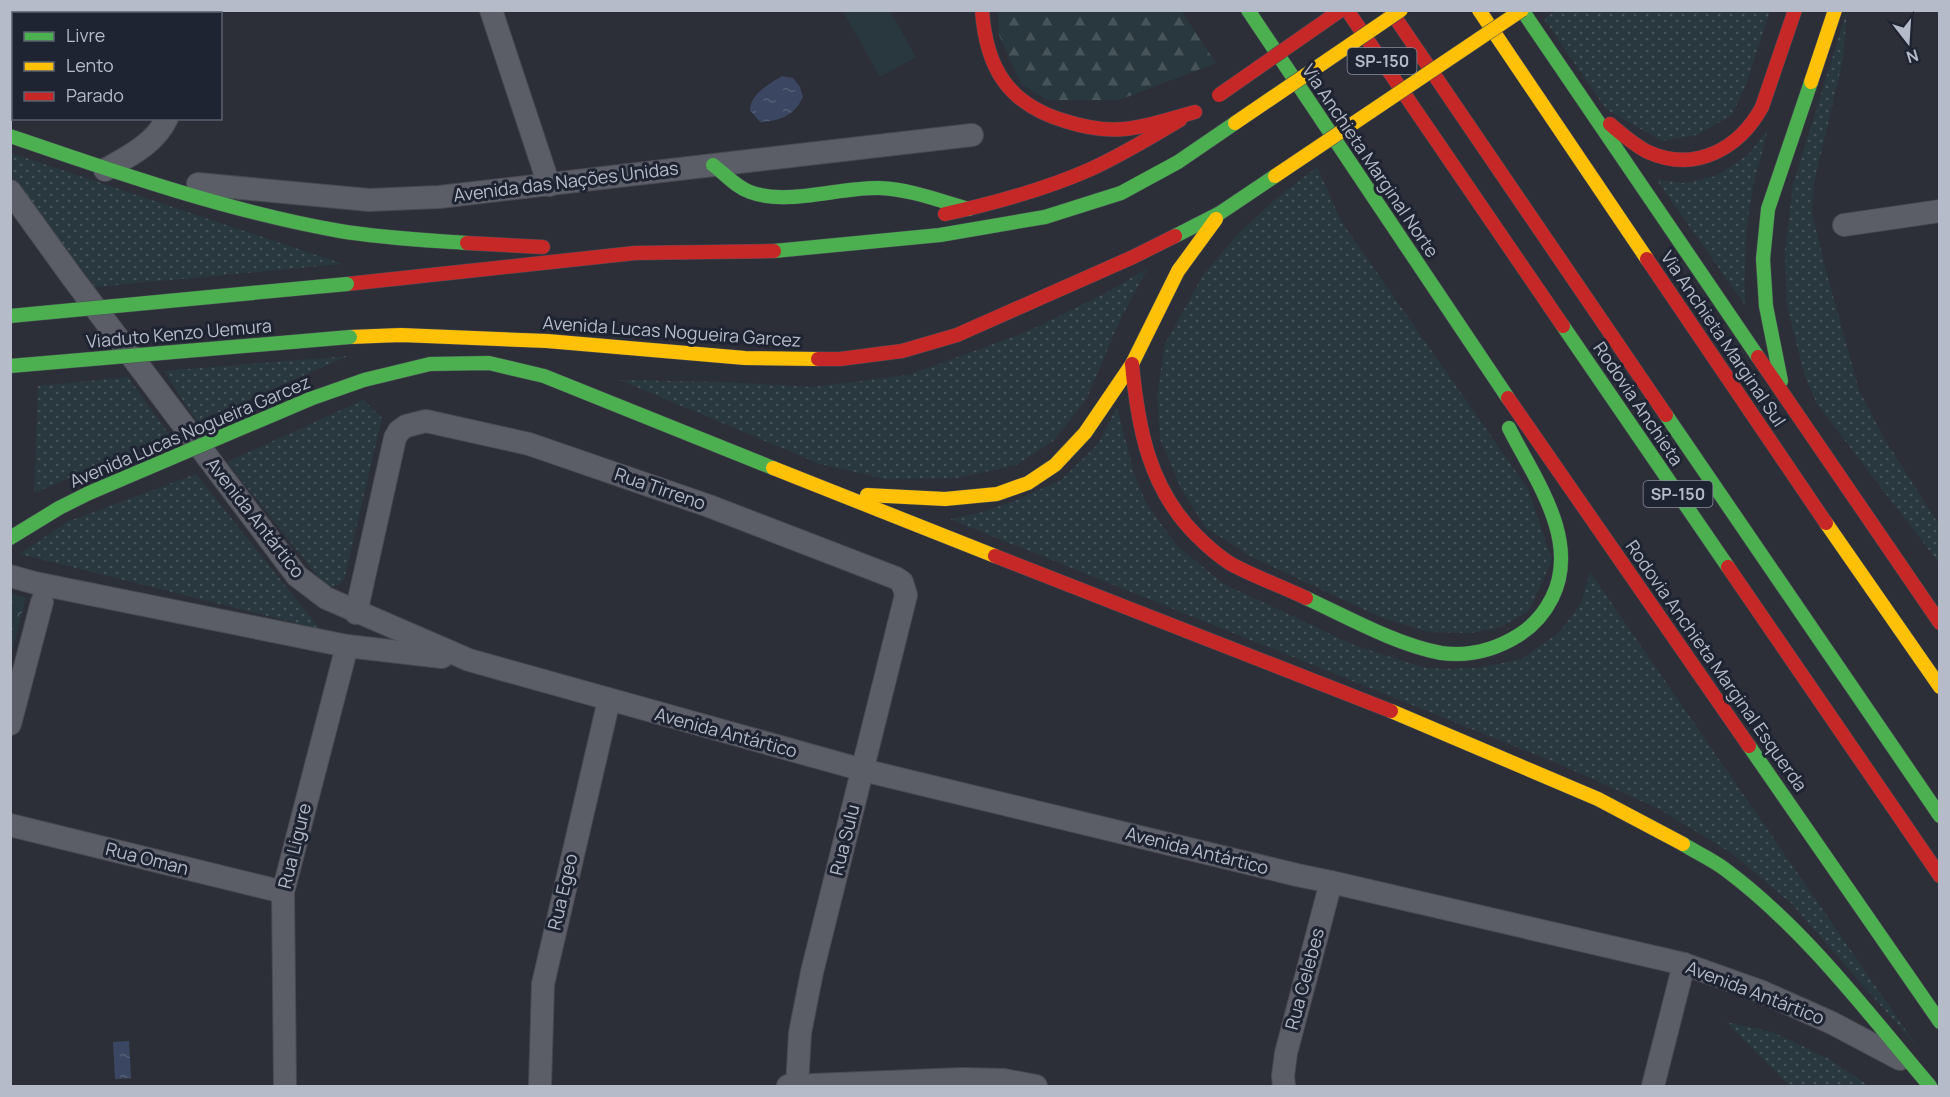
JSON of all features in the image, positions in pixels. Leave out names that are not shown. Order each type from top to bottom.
[{"type":"main road","points":[[982,10],[985,45],[1002,80],[1026,106],[1044,115],[1087,127],[1107,129],[1143,125],[1207,103]]},
{"type":"main road","name":"Via Anchieta Marginal Norte","points":[[1248,10],[1463,332]]},
{"type":"main road","points":[[935,216],[969,209],[1068,178],[1110,160],[1207,103],[1341,10]]},
{"type":"main road","name":"Rodovia Anchieta","points":[[1347,10],[1940,876]]},
{"type":"main road","name":"Rodovia Anchieta","points":[[1390,10],[1940,816]]},
{"type":"main road","points":[[10,316],[347,284],[635,253],[775,251],[940,235],[1046,217],[1121,193],[1178,162],[1401,10]]},
{"type":"main road","name":"Via Anchieta Marginal Sul","points":[[1479,10],[1790,470],[1940,687]]},
{"type":"main road","points":[[1522,10],[1940,623]]},
{"type":"main road","name":"Avenida Lucas Nogueira Garcez","points":[[350,337],[412,336],[547,341],[745,358],[840,359],[874,356],[928,345],[957,335],[1133,257],[1220,213],[1522,10]]},
{"type":"main road","points":[[1589,108],[1651,153],[1686,161],[1714,155],[1740,138],[1762,109],[1795,10]]},
{"type":"main road","points":[[1784,394],[1766,306],[1763,259],[1768,209],[1835,10]]},
{"type":"main road","name":"Avenida das Nações Unidas","points":[[10,136],[105,170],[159,186],[283,219],[341,231],[401,239],[635,253]]},
{"type":"main road","points":[[713,165],[745,190],[760,195],[780,196],[879,188],[969,209]]},
{"type":"main road","points":[[832,492],[945,499],[997,494],[1028,483],[1043,474],[1071,450],[1132,364],[1178,271],[1220,213]]},
{"type":"main road","points":[[775,251],[889,226]]},
{"type":"main road","points":[[1132,364],[1144,449],[1158,486],[1179,519],[1210,550],[1230,563],[1412,646],[1431,651],[1468,654],[1485,651],[1507,642],[1527,629],[1537,619],[1551,601],[1559,580],[1562,550],[1558,531],[1550,512],[1463,332]]},
{"type":"main road","name":"Rodovia Anchieta Marginal Esquerda","points":[[1463,332],[1940,1022]]},
{"type":"main road","name":"Viaduto Kenzo Uemura","points":[[10,366],[350,337]]},
{"type":"main road","name":"Avenida Lucas Nogueira Garcez","points":[[10,538],[59,508],[89,494],[309,399],[364,380],[430,364],[469,363],[498,365],[544,376],[832,492],[1396,713],[1598,799],[1666,834],[1725,869],[1762,900],[1814,949],[1930,1086]]},
{"type":"main road","points":[[1913,982],[1940,1008]]},
{"type":"street","points":[[491,10],[549,185]]},
{"type":"street","points":[[105,170],[146,146],[159,133],[167,120]]},
{"type":"street","name":"Avenida das Nações Unidas","points":[[159,186],[194,184],[369,201],[439,197],[972,135]]},
{"type":"street","name":"Avenida Antártico","points":[[10,191],[297,576],[326,598],[356,613],[469,660],[863,770],[1271,869],[1684,964],[1780,1000],[1832,1023],[1915,1067]]},
{"type":"street","points":[[1844,225],[1940,211]]},
{"type":"street","name":"Rua Tirreno","points":[[356,613],[395,438],[399,431],[415,422],[426,421],[529,444],[709,506],[896,578],[902,582],[906,595]]},
{"type":"street","name":"Avenida Antártico","points":[[10,576],[346,646],[469,660]]},
{"type":"street","name":"Rua Sulu","points":[[797,1086],[800,1033],[812,972],[906,595]]},
{"type":"street","points":[[10,724],[42,602]]},
{"type":"street","name":"Rua Ligure","points":[[285,1086],[283,892],[346,646]]},
{"type":"street","name":"Rua Egeo","points":[[540,1086],[543,984],[609,700]]},
{"type":"street","name":"Rua Oman","points":[[10,825],[283,892]]},
{"type":"street","name":"Rua Celebes","points":[[1281,1083],[1292,1029],[1331,882]]},
{"type":"street","points":[[1653,1086],[1684,964]]},
{"type":"street","points":[[788,1086],[962,1079],[1004,1080],[1036,1086]]},
{"type":"green space","points":[[1557,10],[1770,11],[1747,82],[1732,115],[1697,135],[1662,141],[1606,109],[1544,19]]},
{"type":"green space","points":[[843,11],[890,11],[916,57],[880,77]]},
{"type":"green space","points":[[998,11],[1181,11],[1216,63],[1119,100],[1047,100],[1021,84],[999,35]]},
{"type":"green space","points":[[1847,11],[1843,59],[1814,183],[1812,213],[1859,390],[1884,438],[1939,525],[1939,563],[1817,404],[1805,377],[1787,306],[1785,251],[1793,184]]},
{"type":"green space","points":[[1768,129],[1748,221],[1745,305],[1656,179],[1683,183],[1716,176],[1748,155]]},
{"type":"green space","points":[[11,153],[343,264],[95,287],[11,176]]},
{"type":"green space","points":[[1317,167],[1341,221],[1528,489],[1552,560],[1529,611],[1501,627],[1471,633],[1428,632],[1380,617],[1250,556],[1205,527],[1181,488],[1160,439],[1157,395],[1165,344],[1203,275],[1236,236],[1274,200]]},
{"type":"green space","points":[[1148,268],[1121,318],[1086,400],[1053,441],[1016,465],[957,478],[885,479],[820,464],[620,380],[813,387],[908,375],[1026,332],[1104,294]]},
{"type":"green space","points":[[348,356],[197,422],[164,371]]},
{"type":"green space","points":[[128,377],[170,436],[34,493],[38,386]]},
{"type":"green space","points":[[363,400],[382,418],[344,580],[339,585],[326,587],[227,462]]},
{"type":"green space","points":[[1117,407],[1134,473],[1146,503],[1177,546],[1224,584],[1356,646],[1422,667],[1442,669],[1479,668],[1521,659],[1560,632],[1581,603],[1590,572],[1918,1048],[1792,904],[1730,852],[1659,809],[1566,767],[950,519],[979,513],[1017,500],[1061,480],[1098,444]]},
{"type":"green space","points":[[196,474],[320,629],[20,554],[67,522]]},
{"type":"green space","points":[[10,594],[26,598],[11,654]]},
{"type":"green space","points":[[1726,1022],[1772,1032],[1827,1058],[1869,1086],[1790,1086]]},
{"type":"water","points":[[782,76],[793,78],[800,87],[803,97],[795,109],[786,116],[760,122],[750,110],[753,99],[761,90]]},
{"type":"water","points":[[129,1041],[131,1078],[115,1079],[113,1042]]},
{"type":"traffic: fast","points":[[1248,10],[1508,398]]},
{"type":"traffic: fast","points":[[1522,10],[1758,357]]},
{"type":"traffic: fast","points":[[1781,381],[1766,306],[1763,259],[1768,209],[1811,82]]},
{"type":"traffic: fast","points":[[774,251],[940,235],[1045,217],[1121,193],[1178,162],[1235,123]]},
{"type":"traffic: fast","points":[[10,136],[214,202],[298,223],[356,233],[467,243]]},
{"type":"traffic: fast","points":[[713,165],[740,187],[765,196],[797,197],[879,188],[913,193],[969,209]]},
{"type":"traffic: fast","points":[[1175,236],[1220,213],[1275,176]]},
{"type":"traffic: fast","points":[[10,316],[347,284]]},
{"type":"traffic: fast","points":[[1563,326],[1728,567]]},
{"type":"traffic: fast","points":[[10,366],[350,337]]},
{"type":"traffic: fast","points":[[310,399],[364,380],[430,364],[489,363],[544,376],[773,468]]},
{"type":"traffic: fast","points":[[89,493],[310,399]]},
{"type":"traffic: fast","points":[[1666,415],[1940,816]]},
{"type":"traffic: fast","points":[[1306,598],[1407,644],[1441,653],[1462,654],[1482,651],[1510,640],[1529,627],[1552,598],[1560,576],[1561,554],[1558,532],[1551,510],[1509,428]]},
{"type":"traffic: fast","points":[[10,538],[59,508],[89,493]]},
{"type":"traffic: fast","points":[[1749,746],[1940,1022]]},
{"type":"traffic: fast","points":[[1683,844],[1726,870],[1783,919],[1834,972],[1930,1086]]},
{"type":"traffic: slow","points":[[1235,123],[1401,10]]},
{"type":"traffic: slow","points":[[1479,10],[1647,259]]},
{"type":"traffic: slow","points":[[1275,176],[1522,10]]},
{"type":"traffic: slow","points":[[1811,82],[1835,10]]},
{"type":"traffic: slow","points":[[867,495],[945,499],[997,494],[1028,483],[1055,465],[1085,433],[1132,364],[1178,271],[1216,219]]},
{"type":"traffic: slow","points":[[350,337],[401,335],[547,341],[745,358],[818,359]]},
{"type":"traffic: slow","points":[[773,468],[995,556]]},
{"type":"traffic: slow","points":[[1826,523],[1940,687]]},
{"type":"traffic: slow","points":[[1391,711],[1598,799],[1683,844]]},
{"type":"traffic: jam","points":[[982,10],[989,49],[1004,81],[1015,94],[1045,114],[1087,127],[1117,129],[1133,128],[1195,112]]},
{"type":"traffic: jam","points":[[1219,95],[1341,10]]},
{"type":"traffic: jam","points":[[1347,10],[1563,326]]},
{"type":"traffic: jam","points":[[1390,10],[1666,415]]},
{"type":"traffic: jam","points":[[1610,124],[1643,149],[1665,158],[1682,160],[1699,158],[1728,145],[1741,135],[1762,107],[1795,10]]},
{"type":"traffic: jam","points":[[945,214],[1019,195],[1073,177],[1114,158],[1180,120]]},
{"type":"traffic: jam","points":[[818,359],[840,359],[902,351],[957,335],[1175,236]]},
{"type":"traffic: jam","points":[[467,243],[543,247]]},
{"type":"traffic: jam","points":[[347,284],[635,253],[774,251]]},
{"type":"traffic: jam","points":[[1647,259],[1826,523]]},
{"type":"traffic: jam","points":[[1758,357],[1940,623]]},
{"type":"traffic: jam","points":[[1132,364],[1142,434],[1157,477],[1180,517],[1204,543],[1231,564],[1306,598]]},
{"type":"traffic: jam","points":[[1508,398],[1749,746]]},
{"type":"traffic: jam","points":[[995,556],[1391,711]]},
{"type":"traffic: jam","points":[[1728,567],[1940,876]]}]
